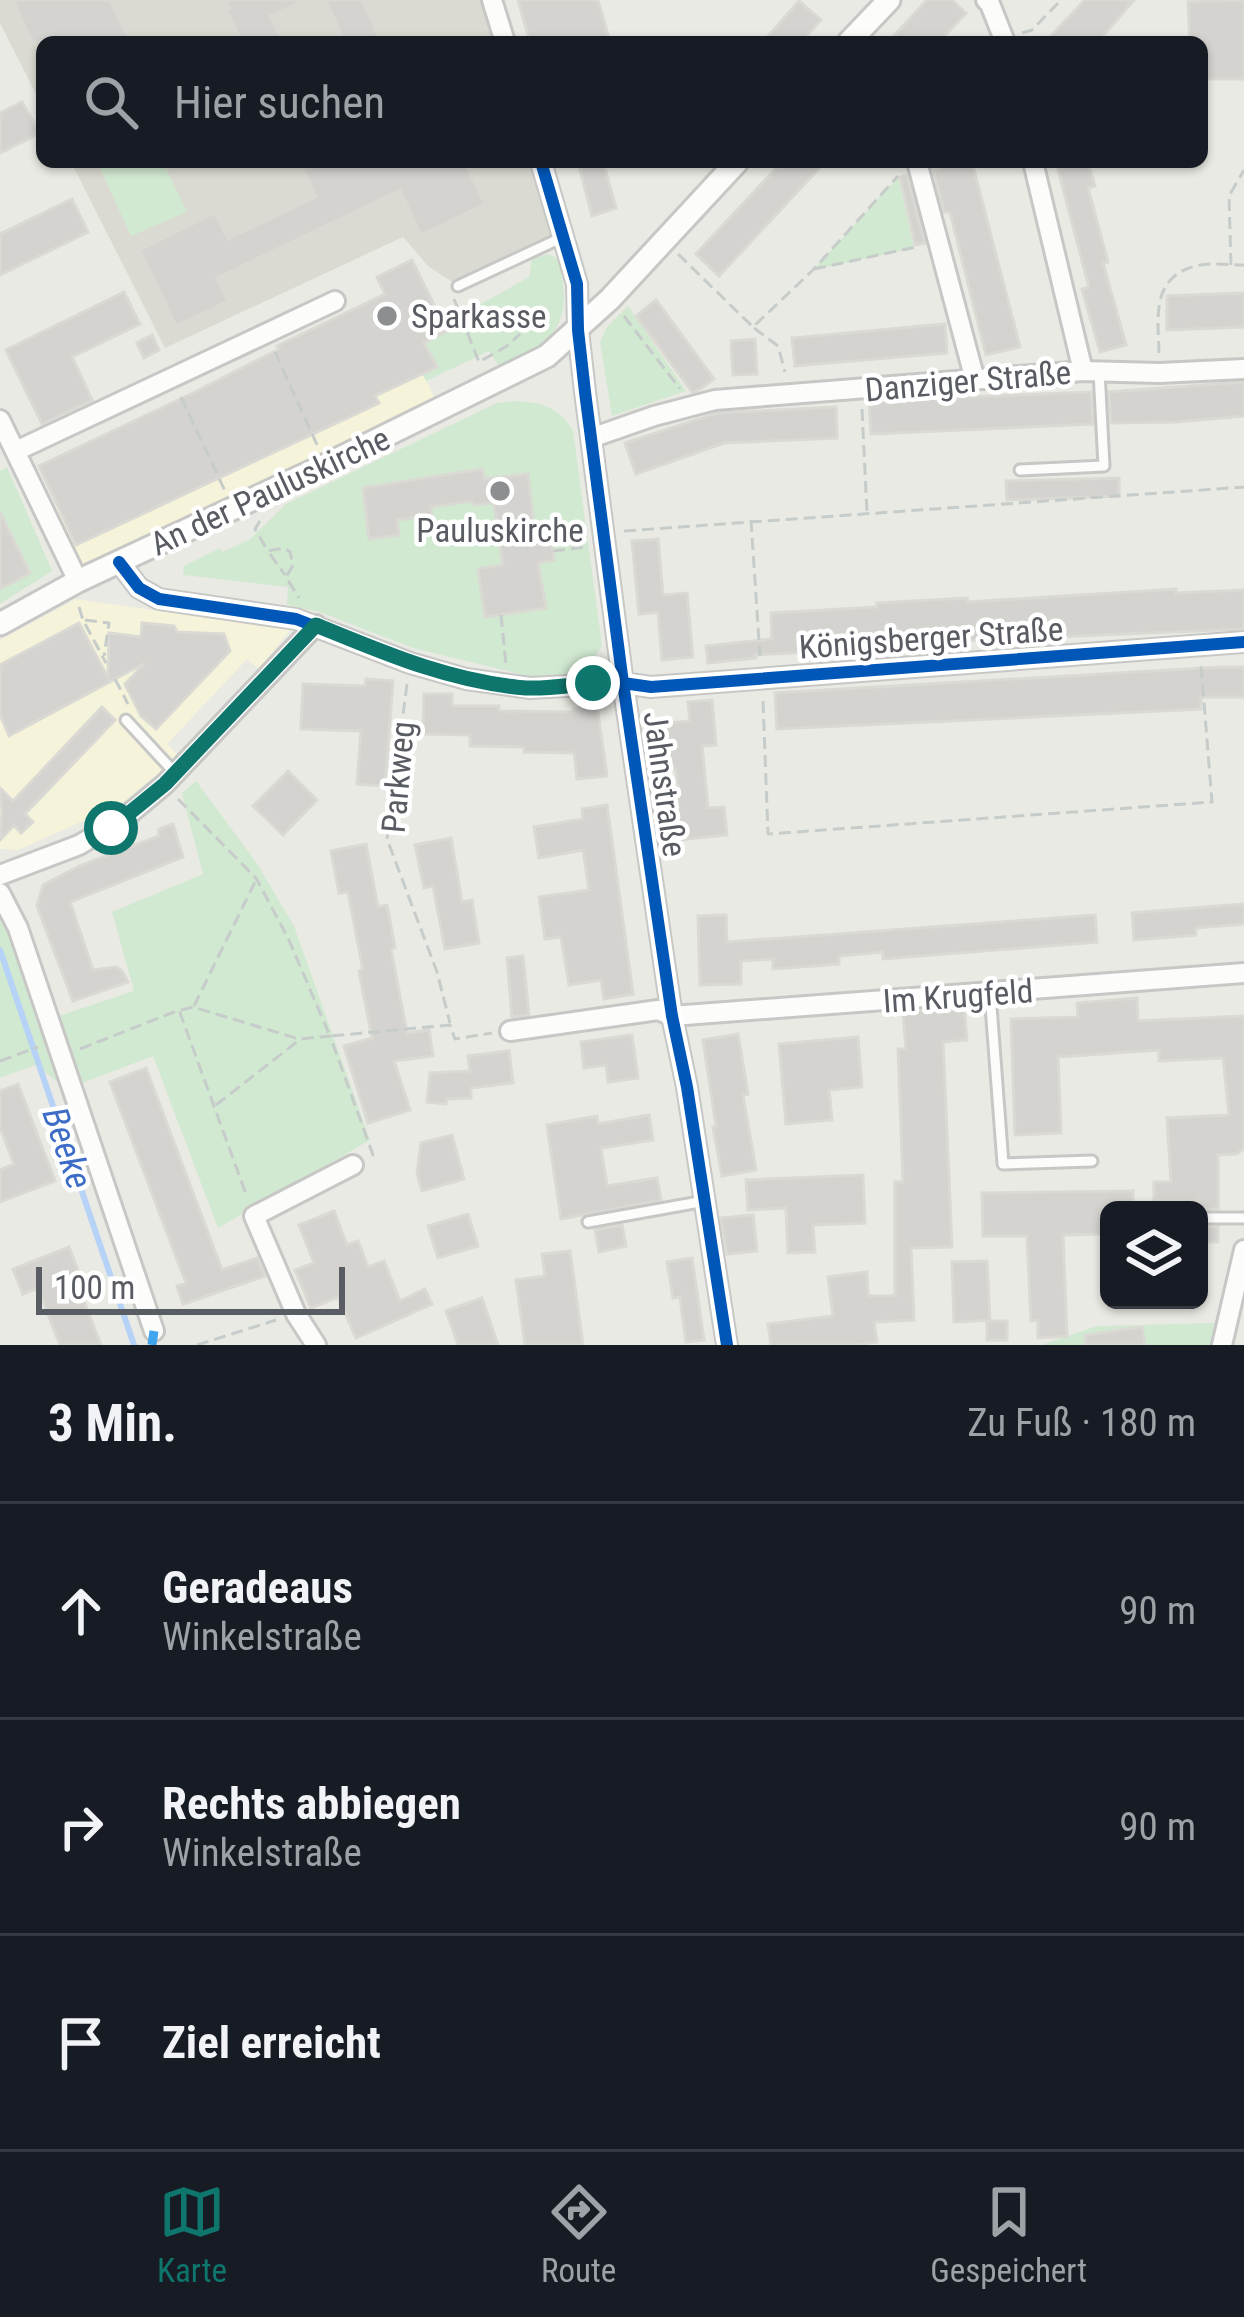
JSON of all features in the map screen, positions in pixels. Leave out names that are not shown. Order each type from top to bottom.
[{"type":"street","points":[[492,0],[503,36]]},
{"type":"street","points":[[856,36],[889,0]]},
{"type":"street","points":[[986,0],[1003,36]]},
{"type":"street","name":"Jahnstraße","points":[[543,168],[577,284],[578,330],[623,683],[672,1016],[728,1345]]},
{"type":"street","name":"An der Pauluskirche","points":[[0,624],[78,581],[537,362],[578,330],[731,168]]},
{"type":"street","points":[[919,168],[975,380]]},
{"type":"street","points":[[1035,168],[1091,371]]},
{"type":"street","points":[[16,452],[334,301]]},
{"type":"street","name":"Danziger Straße","points":[[591,438],[715,400],[1091,371],[1244,369]]},
{"type":"street","points":[[0,420],[78,581]]},
{"type":"street","name":"Königsberger Straße","points":[[119,562],[139,588],[159,599],[264,612],[316,625],[410,663],[466,679],[530,688],[623,683],[651,687],[1244,642]]},
{"type":"street","points":[[0,875],[96,836],[123,819],[170,778],[316,625]]},
{"type":"street","points":[[0,893],[18,928],[154,1331]]},
{"type":"street","name":"Im Krugfeld","points":[[672,1016],[1244,974]]},
{"type":"street","points":[[510,1031],[658,1010],[672,1016]]},
{"type":"street","points":[[316,1345],[296,1314],[254,1216],[353,1165]]},
{"type":"street","points":[[1222,1345],[1244,1250]]},
{"type":"lane","points":[[458,286],[563,237]]},
{"type":"lane","points":[[1020,470],[1104,466],[1091,371]]},
{"type":"lane","points":[[126,720],[170,778]]},
{"type":"lane","points":[[990,993],[1003,1164],[1092,1161]]},
{"type":"lane","points":[[588,1222],[705,1201]]},
{"type":"lane","points":[[1208,1218],[1244,1218]]},
{"type":"path","points":[[1016,36],[1032,30],[1060,0]]},
{"type":"path","points":[[1231,266],[1229,196],[1244,170]]},
{"type":"path","points":[[753,327],[898,177]]},
{"type":"path","points":[[664,240],[778,346],[790,396]]},
{"type":"path","points":[[812,270],[938,242]]},
{"type":"path","points":[[1159,373],[1158,299],[1171,278],[1196,266],[1244,265]]},
{"type":"path","points":[[458,286],[456,308],[479,362],[520,334]]},
{"type":"path","points":[[620,310],[692,405]]},
{"type":"path","points":[[267,334],[326,465]]},
{"type":"path","points":[[172,379],[233,509]]},
{"type":"path","points":[[861,390],[867,515]]},
{"type":"path","points":[[553,551],[605,538],[751,520],[1244,487]]},
{"type":"path","points":[[262,519],[255,529],[316,625]]},
{"type":"path","points":[[751,520],[768,835],[1212,802],[1199,645]]},
{"type":"path","points":[[268,550],[290,552],[293,565],[286,577]]},
{"type":"path","points":[[78,581],[83,620],[105,660],[109,623],[83,620]]},
{"type":"path","points":[[501,615],[508,685]]},
{"type":"path","points":[[115,679],[133,713],[126,720]]},
{"type":"path","points":[[170,778],[256,878],[288,938],[373,1156],[353,1165]]},
{"type":"path","points":[[193,1007],[256,878]]},
{"type":"path","points":[[61,1056],[193,1007],[299,1040],[450,1025],[455,1039],[510,1031]]},
{"type":"path","points":[[179,1010],[254,1216]]},
{"type":"path","points":[[214,1106],[299,1040]]},
{"type":"path","points":[[0,1061],[29,1050]]},
{"type":"path","points":[[197,1345],[296,1314]]},
{"type":"shaded area","points":[[0,0],[492,0],[503,36],[36,36],[36,94],[0,23]]},
{"type":"shaded area","points":[[74,168],[543,168],[563,237],[458,286],[428,266],[403,237],[165,348]]},
{"type":"shaded area","points":[[403,332],[438,405],[80,576],[49,509]]},
{"type":"shaded area","points":[[76,599],[290,630],[259,669],[247,659],[167,744],[178,755],[172,762],[121,804],[18,850],[0,849],[0,640]]},
{"type":"green space","points":[[100,168],[166,168],[187,212],[131,236]]},
{"type":"green space","points":[[898,177],[914,248],[813,270]]},
{"type":"green space","points":[[548,254],[558,259],[564,299],[562,314],[547,339],[500,368],[489,351],[426,381],[411,350],[529,277],[532,259]]},
{"type":"green space","points":[[628,306],[686,391],[612,416],[600,342],[607,327]]},
{"type":"green space","points":[[516,401],[549,408],[573,431],[602,646],[581,668],[556,678],[528,676],[413,648],[320,612],[287,605],[288,587],[183,575],[184,566],[249,540],[286,504],[497,403]]},
{"type":"green space","points":[[7,467],[52,571],[0,604],[0,471]]},
{"type":"green space","points":[[196,781],[256,862],[294,926],[370,1140],[218,1228],[153,1056],[67,1089],[35,1065],[0,1078],[0,906],[44,1021],[134,991],[112,912],[203,874],[182,793]]},
{"type":"green space","points":[[1214,1323],[1212,1345],[1041,1345],[1097,1326]]},
{"type":"building","points":[[13,0],[110,0],[128,36],[36,36],[32,42]]},
{"type":"building","points":[[226,0],[306,0],[270,16],[280,36],[239,36]]},
{"type":"building","points":[[326,0],[362,0],[378,36],[341,36]]},
{"type":"building","points":[[518,0],[598,0],[608,36],[528,36]]},
{"type":"building","points":[[927,0],[952,0],[966,13],[945,36],[894,36]]},
{"type":"building","points":[[1085,0],[1134,0],[1103,36],[1051,36]]},
{"type":"building","points":[[1244,0],[1244,79],[1208,79],[1208,36],[1190,36],[1188,2]]},
{"type":"building","points":[[799,1],[821,20],[806,36],[768,36]]},
{"type":"building","points":[[22,102],[36,135],[0,153],[0,113]]},
{"type":"building","points":[[303,168],[468,168],[485,204],[421,235],[400,190],[217,278],[228,301],[176,326],[140,250],[215,213],[228,239],[316,197]]},
{"type":"building","points":[[580,168],[605,168],[616,208],[592,216]]},
{"type":"building","points":[[776,168],[819,168],[719,276],[696,254]]},
{"type":"building","points":[[974,168],[1020,347],[986,355],[950,212],[944,212],[933,169]]},
{"type":"building","points":[[1058,168],[1090,168],[1095,186],[1088,188],[1108,262],[1103,263],[1126,345],[1100,352],[1082,289],[1089,287]]},
{"type":"building","points":[[907,175],[925,243],[915,245],[900,177]]},
{"type":"building","points":[[72,199],[88,232],[0,275],[0,234]]},
{"type":"building","points":[[412,260],[447,331],[424,343],[437,367],[375,396],[379,403],[76,545],[39,466],[385,294],[377,277]]},
{"type":"building","points":[[124,292],[140,324],[72,357],[92,400],[42,424],[6,350]]},
{"type":"building","points":[[1244,293],[1244,327],[1167,330],[1167,296]]},
{"type":"building","points":[[656,300],[714,379],[699,390],[692,392],[636,316]]},
{"type":"building","points":[[945,324],[947,353],[795,366],[792,338]]},
{"type":"building","points":[[152,335],[159,350],[144,358],[137,343]]},
{"type":"building","points":[[755,339],[757,374],[733,375],[731,341]]},
{"type":"building","points":[[1244,382],[1244,416],[1111,423],[1109,392]]},
{"type":"building","points":[[1091,392],[1093,424],[871,434],[869,401]]},
{"type":"building","points":[[836,407],[837,438],[724,443],[636,474],[625,443],[717,413]]},
{"type":"building","points":[[482,469],[484,479],[528,474],[536,545],[551,544],[553,551],[554,560],[538,563],[546,608],[485,617],[478,569],[503,565],[494,503],[431,507],[432,515],[397,520],[399,535],[369,539],[363,488]]},
{"type":"building","points":[[1119,478],[1119,496],[1007,500],[1006,481]]},
{"type":"building","points":[[0,512],[30,573],[0,589]]},
{"type":"building","points":[[658,539],[663,595],[687,593],[693,657],[662,660],[658,612],[639,614],[632,541]]},
{"type":"building","points":[[1176,589],[1176,593],[1244,590],[1244,629],[863,645],[863,649],[755,655],[708,663],[706,646],[772,639],[771,613],[877,607],[877,603]]},
{"type":"building","points":[[79,623],[108,678],[109,633],[141,637],[142,623],[174,626],[177,632],[224,634],[230,651],[156,729],[141,716],[125,684],[145,663],[9,736],[0,714],[0,665]]},
{"type":"building","points":[[1244,667],[1244,697],[1201,697],[1201,709],[777,729],[775,693]]},
{"type":"building","points":[[366,679],[393,681],[385,786],[357,784],[361,731],[301,729],[303,684],[365,686]]},
{"type":"building","points":[[424,694],[452,694],[452,706],[499,706],[499,711],[574,712],[597,706],[607,776],[577,779],[574,753],[470,746],[470,735],[423,734]]},
{"type":"building","points":[[712,700],[716,745],[702,746],[708,808],[724,807],[727,835],[678,840],[673,794],[679,793],[676,769],[671,770],[666,723],[690,721],[688,702]]},
{"type":"building","points":[[102,707],[115,720],[25,814],[33,822],[21,833],[14,825],[0,840],[0,788],[13,801]]},
{"type":"building","points":[[288,771],[317,800],[283,835],[253,806]]},
{"type":"building","points":[[607,805],[633,994],[604,999],[601,980],[569,985],[561,937],[545,939],[539,897],[589,890],[583,850],[539,858],[534,827],[583,819],[582,809]]},
{"type":"building","points":[[173,824],[183,857],[70,902],[93,970],[116,967],[128,982],[73,1001],[37,906],[43,885],[159,836],[159,829]]},
{"type":"building","points":[[451,838],[462,902],[472,900],[479,943],[445,949],[433,886],[424,888],[415,845]]},
{"type":"building","points":[[366,844],[378,907],[387,905],[407,1033],[429,1030],[433,1056],[394,1061],[410,1110],[368,1123],[344,1046],[372,1038],[359,971],[363,970],[348,892],[339,893],[331,851]]},
{"type":"building","points":[[1244,904],[1244,924],[1196,928],[1196,935],[1134,940],[1132,913]]},
{"type":"building","points":[[726,915],[727,942],[1095,915],[1097,942],[883,959],[883,952],[839,956],[839,964],[773,969],[773,959],[741,961],[741,984],[700,985],[698,916]]},
{"type":"building","points":[[523,956],[529,1015],[512,1017],[507,958]]},
{"type":"building","points":[[1137,998],[1138,1021],[1244,1016],[1244,1148],[1237,1154],[1218,1155],[1218,1209],[1208,1209],[1208,1201],[1154,1200],[1154,1182],[1171,1182],[1167,1118],[1229,1115],[1223,1058],[1159,1061],[1159,1050],[1058,1057],[1061,1133],[1015,1135],[1011,1019],[1078,1017],[1077,1003]]},
{"type":"building","points":[[964,1008],[967,1040],[943,1042],[952,1247],[911,1248],[914,1320],[874,1322],[877,1342],[771,1345],[768,1324],[833,1316],[828,1277],[867,1272],[868,1296],[895,1296],[895,1182],[903,1182],[898,1049],[906,1049],[903,1012]]},
{"type":"building","points":[[738,1034],[756,1170],[722,1176],[703,1040]]},
{"type":"building","points":[[632,1035],[638,1078],[608,1082],[606,1065],[584,1068],[581,1042]]},
{"type":"building","points":[[858,1037],[862,1087],[829,1090],[832,1120],[786,1124],[779,1044]]},
{"type":"building","points":[[509,1051],[513,1083],[471,1088],[471,1098],[447,1099],[446,1104],[427,1102],[430,1073],[470,1071],[468,1056]]},
{"type":"building","points":[[146,1068],[222,1270],[257,1258],[265,1276],[183,1304],[177,1286],[186,1283],[110,1082]]},
{"type":"building","points":[[18,1084],[55,1181],[0,1202],[0,1170],[14,1164],[0,1127],[0,1091]]},
{"type":"building","points":[[649,1115],[653,1140],[601,1148],[607,1186],[657,1178],[661,1200],[561,1219],[547,1125],[597,1116],[598,1124]]},
{"type":"building","points":[[452,1135],[464,1179],[422,1191],[417,1173],[421,1143]]},
{"type":"building","points":[[863,1175],[865,1223],[813,1225],[815,1252],[788,1253],[786,1208],[748,1210],[746,1180]]},
{"type":"building","points":[[1133,1191],[1133,1201],[1100,1201],[1100,1234],[1063,1235],[1067,1336],[1038,1338],[1038,1320],[1031,1321],[1027,1236],[983,1236],[982,1193]]},
{"type":"building","points":[[334,1211],[347,1245],[358,1241],[368,1267],[384,1261],[400,1301],[425,1289],[432,1304],[356,1338],[338,1297],[311,1308],[295,1270],[314,1263],[299,1225]]},
{"type":"building","points":[[468,1214],[478,1246],[438,1258],[428,1226]]},
{"type":"building","points":[[753,1215],[757,1251],[727,1254],[721,1218]]},
{"type":"building","points":[[622,1225],[626,1246],[599,1252],[595,1230]]},
{"type":"building","points":[[1208,1227],[1218,1227],[1218,1242],[1208,1242]]},
{"type":"building","points":[[69,1247],[80,1276],[75,1278],[101,1345],[60,1345],[38,1288],[23,1294],[13,1269]]},
{"type":"building","points":[[570,1251],[583,1345],[525,1345],[516,1280],[545,1276],[542,1254]]},
{"type":"building","points":[[692,1258],[704,1340],[686,1342],[680,1297],[673,1298],[667,1262]]},
{"type":"building","points":[[987,1261],[990,1320],[954,1322],[952,1262]]},
{"type":"building","points":[[482,1298],[498,1345],[458,1345],[446,1311]]},
{"type":"building","points":[[987,1321],[1007,1321],[1007,1340],[987,1340]]},
{"type":"building","points":[[1142,1327],[1145,1345],[1086,1345],[1085,1335]]},
{"type":"waterway","name":"Beeke","points":[[0,950],[134,1345]]},
{"type":"marked path","points":[[152,1345],[154,1331]]},
{"type":"cycle path","points":[[543,168],[577,284],[585,392],[623,683],[727,1345]]},
{"type":"cycle path","points":[[119,562],[139,588],[159,599],[296,619],[410,663],[466,679],[530,688],[623,683],[651,687],[1244,642]]},
{"type":"place","name":"Sparkasse","points":[[387,316]]},
{"type":"place","name":"Pauluskirche","points":[[500,491]]},
{"type":"route","points":[[111,828],[165,784],[316,625],[410,663],[466,679],[530,688],[593,683]]}]
